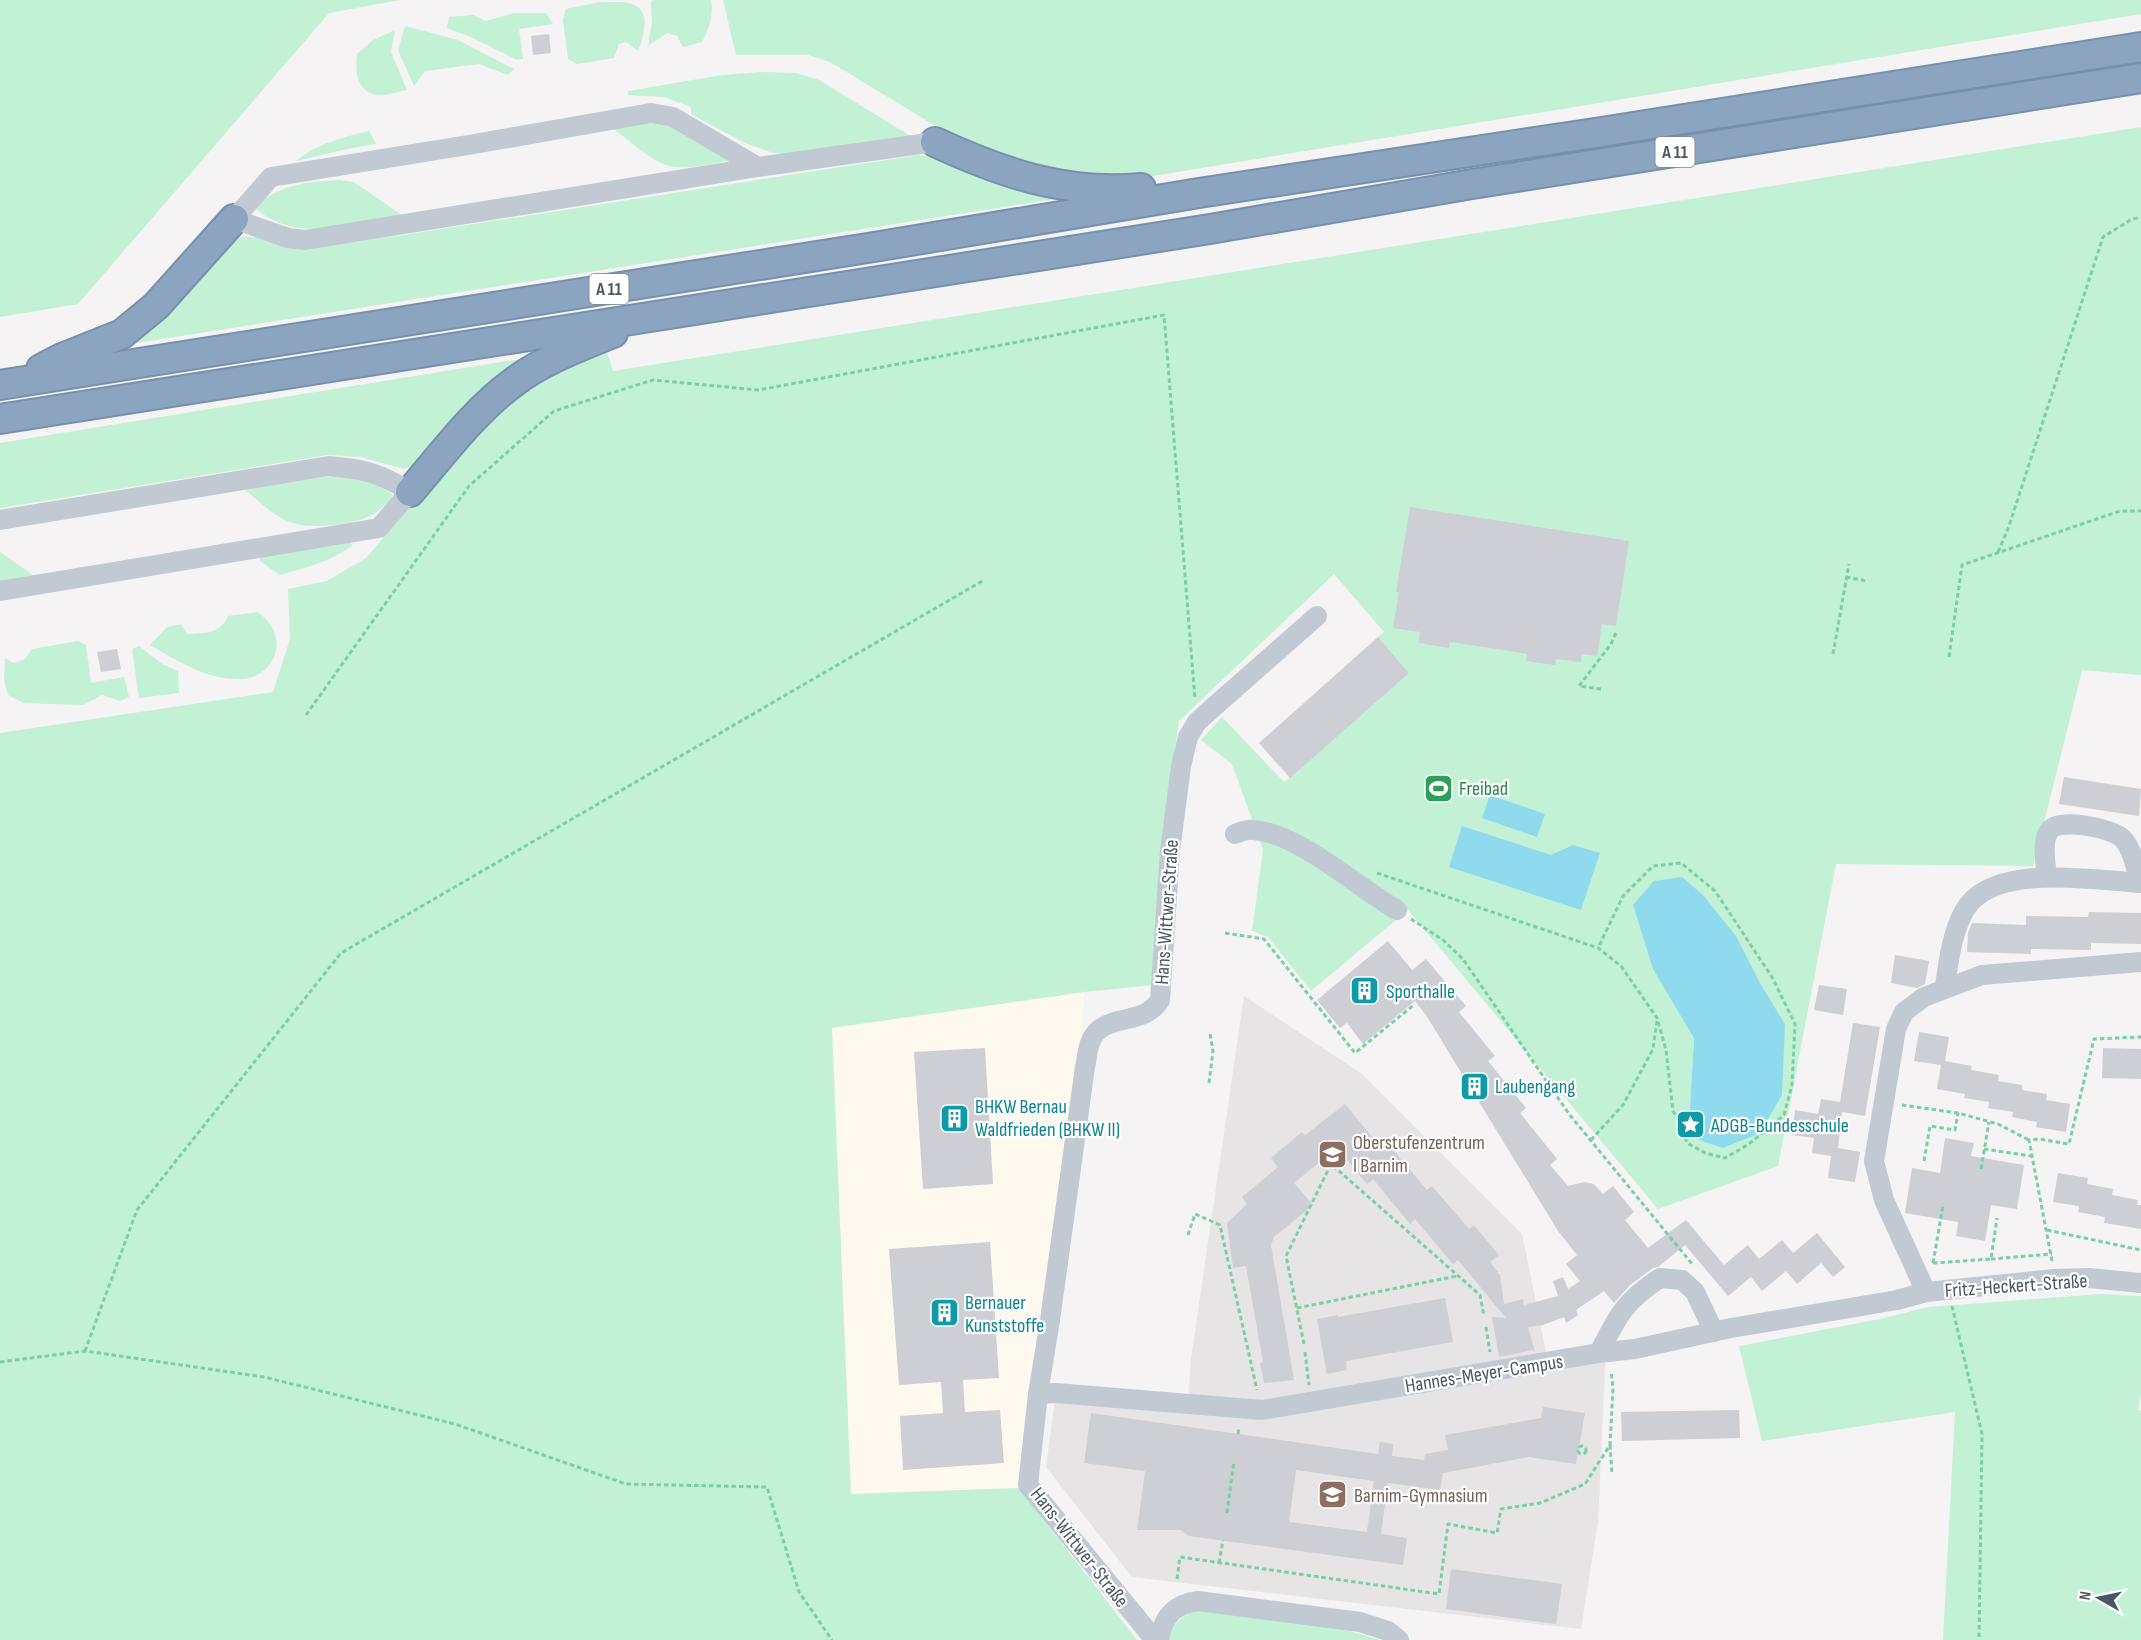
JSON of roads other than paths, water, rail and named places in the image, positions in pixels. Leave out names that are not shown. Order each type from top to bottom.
[{"type":"highway","name":"A 11","points":[[9,383],[874,247],[1199,193],[2141,47]]},
{"type":"highway","name":"A 11","points":[[0,419],[1210,229],[1472,184],[2141,78]]},
{"type":"highway","points":[[935,142],[992,167],[1018,176],[1047,182],[1109,189],[1173,185],[1199,193]]},
{"type":"highway","points":[[9,383],[62,358],[122,334],[156,306],[234,219]]},
{"type":"highway","points":[[410,492],[481,410],[514,382],[554,358],[656,315]]},
{"type":"street","points":[[758,167],[673,117],[651,113],[271,177],[234,219],[288,238],[305,240],[758,167],[935,142]]},
{"type":"street","points":[[0,520],[329,466],[359,468],[390,478],[410,492],[379,528],[0,591]]},
{"type":"street","name":"Hans-Wittwer-Straße","points":[[1157,1640],[1029,1485],[1038,1394],[1090,1042],[1098,1030],[1106,1025],[1146,1014],[1154,1009],[1160,1000],[1170,851],[1181,766],[1188,737],[1197,723],[1317,616]]},
{"type":"street","points":[[1945,987],[1948,962],[1956,931],[1968,904],[1981,892],[2004,883],[2047,877],[2141,883],[2128,847],[2122,838],[2112,831],[2062,824],[2054,826],[2047,833],[2045,842],[2047,877]]},
{"type":"street","points":[[1235,834],[1251,829],[1279,835],[1303,848],[1397,910]]},
{"type":"street","points":[[1926,1292],[1925,1268],[1884,1200],[1874,1161],[1896,1029],[1904,1012],[1924,997],[1945,987],[1982,975],[2141,962]]},
{"type":"street","points":[[1604,1353],[1623,1308],[1638,1293],[1660,1278],[1682,1280],[1695,1292],[1714,1332]]},
{"type":"street","name":"Fritz-Heckert-Straße","points":[[1926,1292],[2054,1279],[2089,1278],[2141,1283]]},
{"type":"street","name":"Hannes-Meyer-Campus","points":[[1038,1394],[1056,1393],[1262,1410],[1635,1349],[1714,1332],[1897,1300],[1926,1292]]},
{"type":"street","name":"Hans-Wittwer-Straße","points":[[1157,1640],[1167,1617],[1174,1609],[1185,1603],[1198,1601],[1360,1622],[1388,1631],[1399,1640]]},
{"type":"water","points":[[1490,795],[1545,814],[1537,837],[1482,818]]},
{"type":"water","points":[[1462,826],[1551,855],[1573,845],[1600,853],[1581,910],[1449,867]]},
{"type":"water","points":[[1682,877],[1703,895],[1736,936],[1760,983],[1785,1024],[1782,1095],[1760,1133],[1723,1148],[1699,1140],[1690,1108],[1694,1038],[1653,969],[1633,905],[1654,881]]},
{"type":"place","name":"Freibad","points":[[1438,788]]},
{"type":"place","name":"Sporthalle","points":[[1365,991]]},
{"type":"place","name":"Laubengang","points":[[1474,1086]]},
{"type":"place","name":"BHKW Bernau Waldfrieden (BHKW II)","points":[[954,1118]]},
{"type":"place","name":"ADGB-Bundesschule","points":[[1690,1125]]},
{"type":"place","name":"Oberstufenzentrum I Barnim","points":[[1332,1154]]},
{"type":"place","name":"Bernauer Kunststoffe","points":[[944,1313]]},
{"type":"place","name":"Barnim-Gymnasium","points":[[1333,1495]]}]
